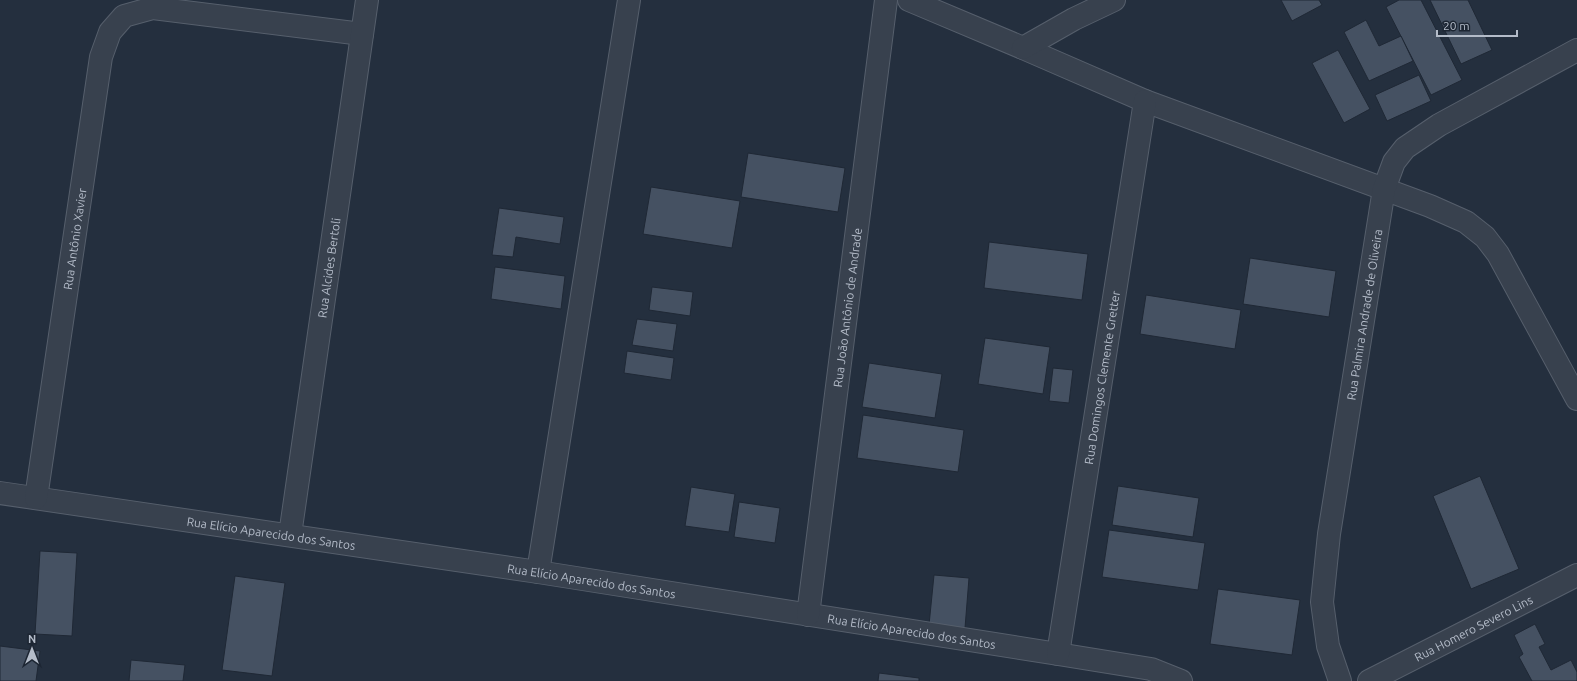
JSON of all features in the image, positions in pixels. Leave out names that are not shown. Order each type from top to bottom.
[{"type":"street","name":"Rua Alcides Bertoli","points":[[290,535],[367,0]]},
{"type":"street","points":[[538,572],[629,0]]},
{"type":"street","name":"Rua João Antônio de Andrade","points":[[808,615],[886,0]]},
{"type":"street","points":[[909,0],[1145,102],[1430,206],[1466,222],[1485,237],[1498,254],[1577,399]]},
{"type":"street","points":[[1023,48],[1074,19],[1114,0]]},
{"type":"street","name":"Rua Antônio Xavier","points":[[36,498],[101,57],[110,32],[124,16],[153,8],[362,34]]},
{"type":"street","name":"Rua Palmira Andrade de Oliveira","points":[[1340,681],[1328,646],[1322,602],[1329,534],[1384,189],[1394,162],[1405,148],[1439,125],[1577,50]]},
{"type":"street","name":"Rua Domingos Clemente Gretter","points":[[1058,654],[1145,102]]},
{"type":"street","name":"Rua Elício Aparecido dos Santos","points":[[0,493],[538,572],[1058,654],[1150,669],[1181,681]]},
{"type":"street","name":"Rua Homero Severo Lins","points":[[1369,681],[1577,575]]},
{"type":"building","points":[[1281,0],[1319,0],[1322,5],[1292,21]]},
{"type":"building","points":[[1399,0],[1421,0],[1462,80],[1431,95],[1386,7]]},
{"type":"building","points":[[1430,0],[1468,0],[1492,50],[1461,64]]},
{"type":"building","points":[[1366,20],[1379,46],[1401,36],[1413,61],[1369,81],[1344,32]]},
{"type":"building","points":[[1338,50],[1370,109],[1344,123],[1312,63]]},
{"type":"building","points":[[1419,75],[1431,101],[1387,121],[1375,95]]},
{"type":"building","points":[[748,153],[845,168],[838,212],[741,197]]},
{"type":"building","points":[[651,187],[740,201],[732,248],[643,234]]},
{"type":"building","points":[[499,208],[564,217],[560,244],[516,237],[513,257],[492,255]]},
{"type":"building","points":[[989,242],[1088,254],[1082,300],[984,288]]},
{"type":"building","points":[[1250,258],[1336,271],[1329,317],[1243,304]]},
{"type":"building","points":[[495,267],[565,276],[561,309],[491,299]]},
{"type":"building","points":[[652,287],[693,292],[690,316],[649,310]]},
{"type":"building","points":[[1146,295],[1241,310],[1235,349],[1140,334]]},
{"type":"building","points":[[637,319],[677,324],[673,351],[632,345]]},
{"type":"building","points":[[985,338],[1050,347],[1043,394],[978,384]]},
{"type":"building","points":[[627,351],[674,358],[671,380],[624,373]]},
{"type":"building","points":[[869,363],[942,374],[935,418],[862,407]]},
{"type":"building","points":[[1053,368],[1073,370],[1069,403],[1049,401]]},
{"type":"building","points":[[863,415],[964,430],[958,472],[857,458]]},
{"type":"building","points":[[1480,476],[1519,569],[1471,589],[1433,496]]},
{"type":"building","points":[[1118,486],[1199,498],[1193,537],[1112,525]]},
{"type":"building","points":[[691,487],[735,494],[729,532],[685,526]]},
{"type":"building","points":[[739,502],[780,508],[775,543],[734,537]]},
{"type":"building","points":[[1109,530],[1205,543],[1198,590],[1102,577]]},
{"type":"building","points":[[40,551],[77,553],[72,636],[35,634]]},
{"type":"building","points":[[934,575],[969,578],[965,628],[929,625]]},
{"type":"building","points":[[235,576],[285,583],[272,676],[222,670]]},
{"type":"building","points":[[1218,589],[1300,600],[1292,655],[1210,644]]},
{"type":"building","points":[[1535,624],[1545,644],[1539,647],[1551,670],[1571,660],[1577,672],[1577,681],[1532,681],[1519,657],[1523,654],[1514,635]]},
{"type":"building","points":[[0,646],[40,651],[36,681],[0,681]]},
{"type":"building","points":[[131,660],[185,665],[183,681],[129,681]]},
{"type":"building","points":[[879,673],[919,678],[919,681],[878,681]]}]
